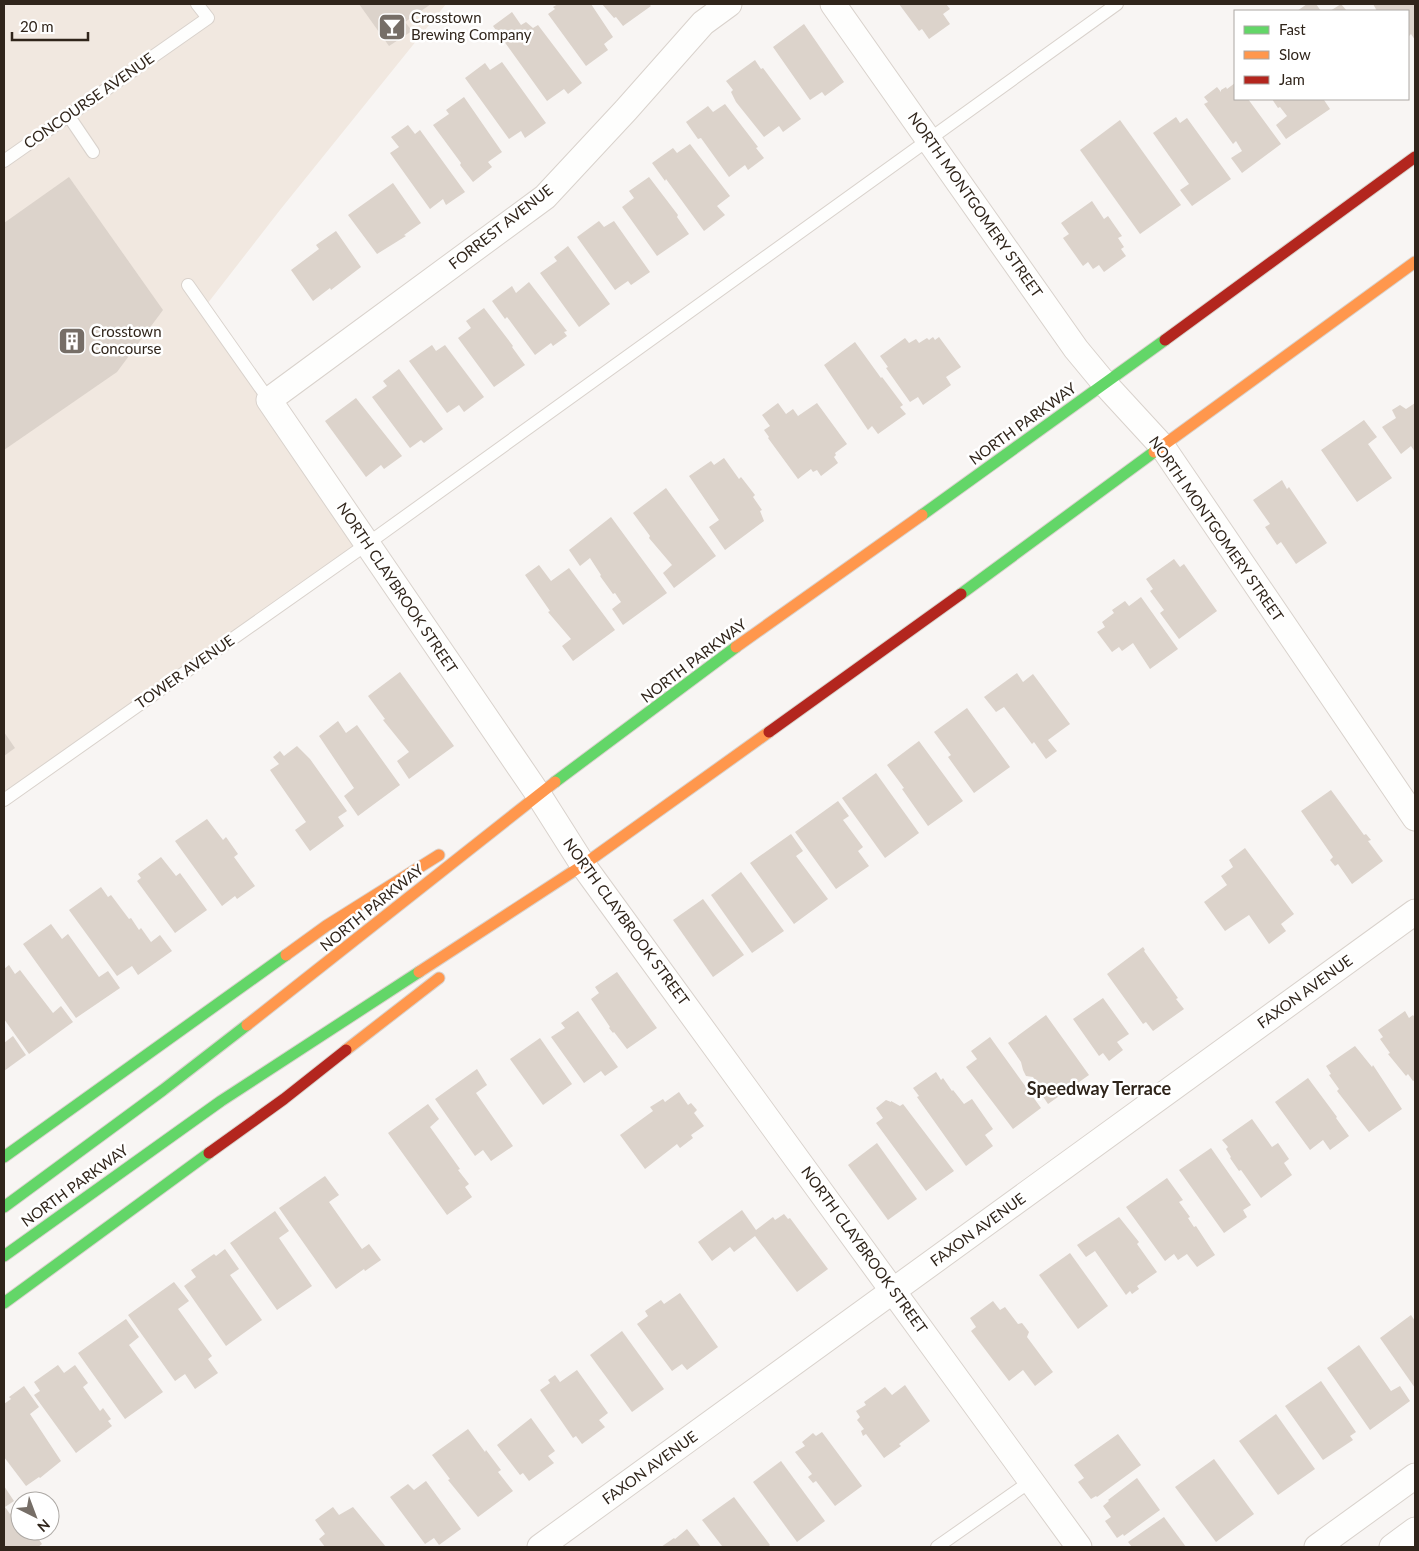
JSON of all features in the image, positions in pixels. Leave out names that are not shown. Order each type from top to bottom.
[{"type":"main road","name":"NORTH PARKWAY","points":[[4,1206],[171,1084],[343,950],[538,794],[648,713],[686,682],[1105,384],[1415,158]]},
{"type":"main road","name":"NORTH PARKWAY","points":[[4,1256],[221,1101],[583,864],[1034,542],[1162,446],[1415,262]]},
{"type":"main road","points":[[463,840],[538,794]]},
{"type":"main road","points":[[4,1157],[333,921],[446,850]]},
{"type":"main road","points":[[476,949],[583,864]]},
{"type":"main road","points":[[4,1303],[284,1099],[445,973]]},
{"type":"street","name":"FORREST AVENUE","points":[[269,400],[545,197],[703,23],[729,4]]},
{"type":"street","name":"NORTH MONTGOMERY STREET","points":[[833,4],[1076,349],[1105,384],[1162,446],[1415,818]]},
{"type":"street","name":"NORTH CLAYBROOK STREET","points":[[269,400],[538,794],[583,864],[1079,1547]]},
{"type":"street","name":"FAXON AVENUE","points":[[540,1547],[1415,912]]},
{"type":"street","points":[[1317,1547],[1415,1476]]},
{"type":"street","points":[[1392,1547],[1415,1530]]},
{"type":"lane","name":"CONCOURSE AVENUE","points":[[4,161],[208,18],[197,4]]},
{"type":"lane","name":"TOWER AVENUE","points":[[4,800],[367,544],[1117,4]]},
{"type":"lane","points":[[68,116],[93,152]]},
{"type":"lane","name":"NORTH CLAYBROOK STREET","points":[[188,285],[269,400]]},
{"type":"lane","points":[[937,1547],[1031,1481]]},
{"type":"shaded area","points":[[4,4],[446,4],[280,210],[204,308],[367,544],[4,800]]},
{"type":"building","name":"Crosstown Brewing Company","points":[[359,4],[431,4],[405,22],[412,31],[389,46]]},
{"type":"building","points":[[558,4],[591,4],[613,37],[604,44],[608,50],[586,66],[548,14]]},
{"type":"building","points":[[602,4],[649,4],[651,6],[623,26]]},
{"type":"building","points":[[899,4],[946,4],[950,9],[943,14],[950,24],[929,39],[922,29],[919,31]]},
{"type":"building","points":[[1307,4],[1316,4],[1320,10],[1298,10]]},
{"type":"building","points":[[1341,4],[1346,10],[1332,10]]},
{"type":"building","points":[[1373,4],[1415,4],[1415,40],[1411,34],[1409,36],[1409,10],[1376,10]]},
{"type":"building","points":[[512,12],[521,25],[526,22],[533,28],[538,25],[582,83],[568,94],[564,89],[547,101],[493,26]]},
{"type":"building","points":[[804,24],[844,82],[825,96],[822,92],[810,100],[773,47]]},
{"type":"building","points":[[755,60],[801,119],[783,132],[779,126],[764,137],[736,102],[731,92],[733,90],[726,81]]},
{"type":"building","points":[[502,62],[546,123],[525,138],[521,131],[509,139],[465,78],[485,63],[490,70]]},
{"type":"building","points":[[1234,84],[1234,100],[1249,100],[1281,144],[1242,173],[1231,158],[1242,151],[1236,141],[1233,144],[1204,104],[1208,102],[1204,97],[1217,87],[1221,92],[1226,87],[1227,89]]},
{"type":"building","points":[[464,97],[502,152],[488,162],[492,167],[473,182],[433,125],[449,114],[446,110]]},
{"type":"building","points":[[1273,100],[1324,100],[1330,109],[1286,139],[1276,125],[1287,116],[1280,107],[1278,108]]},
{"type":"building","points":[[725,104],[758,147],[756,148],[764,158],[748,170],[745,165],[729,177],[701,138],[698,139],[686,122],[708,106],[713,112]]},
{"type":"building","points":[[1176,117],[1180,123],[1187,118],[1231,179],[1192,206],[1180,190],[1189,184],[1153,133]]},
{"type":"building","points":[[1120,120],[1181,205],[1140,234],[1080,150]]},
{"type":"building","points":[[408,125],[415,134],[420,130],[465,192],[446,205],[443,199],[430,209],[390,153],[399,147],[391,137]]},
{"type":"building","points":[[690,144],[730,196],[717,206],[725,215],[704,231],[652,163],[673,148],[677,153]]},
{"type":"building","name":"Crosstown Concourse","points":[[69,177],[163,310],[117,372],[4,450],[4,223]]},
{"type":"building","points":[[649,177],[678,215],[677,217],[689,234],[657,256],[622,207],[634,198],[629,191]]},
{"type":"building","points":[[393,183],[421,223],[404,235],[406,236],[377,254],[348,215]]},
{"type":"building","points":[[1092,201],[1104,219],[1108,216],[1122,236],[1118,238],[1124,247],[1121,249],[1126,256],[1104,272],[1099,265],[1093,269],[1088,262],[1083,266],[1063,238],[1069,234],[1061,223]]},
{"type":"building","points":[[599,221],[604,227],[614,221],[650,272],[631,285],[628,281],[615,290],[577,237]]},
{"type":"building","points":[[336,231],[361,267],[313,301],[291,270],[319,249],[316,245]]},
{"type":"building","points":[[568,246],[610,304],[579,327],[540,273],[557,261],[554,257]]},
{"type":"building","points":[[529,282],[567,331],[564,332],[567,336],[553,346],[551,343],[535,355],[507,317],[505,319],[492,301],[512,286],[516,293]]},
{"type":"building","points":[[484,308],[525,365],[494,387],[458,338],[471,328],[466,321]]},
{"type":"building","points":[[933,337],[935,340],[939,337],[961,367],[946,377],[951,385],[923,405],[918,397],[910,402],[886,368],[888,367],[880,356],[905,338],[909,343],[916,339],[919,343]]},
{"type":"building","points":[[855,342],[903,405],[900,407],[906,414],[878,434],[872,426],[868,430],[824,365]]},
{"type":"building","points":[[432,345],[436,351],[445,345],[484,397],[464,412],[459,405],[447,413],[409,361]]},
{"type":"building","points":[[399,369],[443,429],[424,443],[421,440],[410,448],[372,397],[387,386],[383,381]]},
{"type":"building","points":[[356,398],[402,456],[384,469],[381,465],[366,477],[325,421]]},
{"type":"building","points":[[778,403],[786,414],[793,409],[798,416],[817,403],[847,444],[835,453],[834,457],[838,463],[821,476],[817,470],[813,472],[811,469],[798,479],[764,430],[770,426],[762,415]]},
{"type":"building","points":[[1415,403],[1415,452],[1411,446],[1401,454],[1382,427],[1396,418],[1392,410],[1400,405],[1406,409]]},
{"type":"building","points":[[1364,420],[1377,437],[1368,444],[1392,478],[1357,502],[1321,450]]},
{"type":"building","points":[[724,458],[739,479],[741,477],[755,495],[753,497],[762,510],[760,511],[764,521],[725,550],[709,527],[719,520],[689,476],[711,461],[714,465]]},
{"type":"building","points":[[1282,480],[1287,489],[1289,487],[1327,543],[1296,564],[1281,542],[1277,545],[1265,527],[1270,524],[1253,500]]},
{"type":"building","points":[[666,488],[716,556],[674,588],[663,573],[672,565],[649,538],[650,536],[633,513]]},
{"type":"building","points":[[611,517],[667,593],[623,625],[612,609],[621,602],[600,576],[590,558],[580,566],[569,550]]},
{"type":"building","points":[[1174,559],[1180,567],[1184,564],[1217,611],[1179,639],[1160,613],[1164,610],[1150,591],[1153,589],[1146,579]]},
{"type":"building","points":[[539,565],[551,581],[569,568],[615,630],[573,661],[562,646],[571,639],[548,612],[550,611],[525,575]]},
{"type":"building","points":[[1141,597],[1178,649],[1150,669],[1133,643],[1122,651],[1119,647],[1112,652],[1097,632],[1105,627],[1102,622],[1114,613],[1112,610],[1125,601],[1129,606]]},
{"type":"building","points":[[400,672],[454,746],[409,779],[397,761],[409,752],[383,720],[385,719],[368,696]]},
{"type":"building","points":[[1017,673],[1023,682],[1033,674],[1070,724],[1048,740],[1057,751],[1046,759],[1004,707],[996,712],[984,697]]},
{"type":"building","points":[[967,708],[1010,767],[974,793],[948,757],[951,755],[934,732]]},
{"type":"building","points":[[338,721],[346,733],[357,725],[400,785],[358,816],[344,796],[354,788],[319,736]]},
{"type":"building","points":[[4,732],[15,748],[4,756]]},
{"type":"building","points":[[919,741],[963,801],[928,826],[887,765]]},
{"type":"building","points":[[297,746],[310,759],[347,811],[338,817],[344,826],[310,851],[295,830],[306,822],[270,770],[279,764],[273,757],[280,751],[284,756]]},
{"type":"building","points":[[876,773],[919,833],[885,858],[842,798]]},
{"type":"building","points":[[1331,790],[1364,835],[1366,834],[1371,840],[1368,841],[1383,861],[1352,884],[1338,864],[1335,866],[1330,860],[1333,857],[1301,811]]},
{"type":"building","points":[[838,801],[849,816],[843,820],[863,847],[858,851],[869,866],[836,889],[795,832]]},
{"type":"building","points":[[207,819],[223,840],[226,837],[238,854],[234,857],[255,886],[237,899],[235,896],[222,906],[175,841]]},
{"type":"building","points":[[791,834],[803,851],[796,856],[828,899],[794,924],[750,863]]},
{"type":"building","points":[[1245,848],[1294,914],[1281,924],[1286,931],[1269,944],[1249,915],[1225,931],[1204,902],[1227,885],[1221,876],[1233,867],[1229,860]]},
{"type":"building","points":[[161,857],[176,876],[180,873],[207,910],[175,933],[137,881],[141,878],[138,874]]},
{"type":"building","points":[[741,872],[784,931],[752,953],[711,895]]},
{"type":"building","points":[[101,887],[108,897],[111,895],[139,930],[141,928],[151,942],[160,935],[172,951],[138,975],[132,966],[117,976],[69,910]]},
{"type":"building","points":[[703,899],[744,955],[713,977],[673,920]]},
{"type":"building","points":[[51,924],[62,939],[68,934],[99,977],[108,971],[120,988],[76,1018],[23,944]]},
{"type":"building","points":[[1143,947],[1184,1009],[1153,1031],[1146,1022],[1143,1024],[1107,974]]},
{"type":"building","points":[[9,965],[15,974],[20,970],[53,1013],[61,1006],[73,1022],[29,1054],[4,1019],[4,969]]},
{"type":"building","points":[[617,972],[657,1028],[627,1049],[609,1028],[591,999],[599,993],[595,987]]},
{"type":"building","points":[[1103,998],[1129,1034],[1117,1042],[1123,1050],[1109,1061],[1103,1053],[1099,1056],[1073,1019]]},
{"type":"building","points":[[578,1011],[618,1067],[605,1076],[601,1071],[584,1083],[551,1037],[565,1028],[561,1023]]},
{"type":"building","points":[[1405,1011],[1409,1018],[1413,1015],[1415,1018],[1415,1080],[1413,1081],[1408,1074],[1406,1076],[1388,1054],[1390,1053],[1380,1039],[1383,1037],[1378,1030]]},
{"type":"building","points":[[1046,1015],[1089,1075],[1048,1104],[1033,1077],[1026,1076],[1021,1062],[1008,1043]]},
{"type":"building","points":[[13,1036],[26,1055],[4,1071],[4,1043]]},
{"type":"building","points":[[990,1037],[1041,1108],[1013,1129],[966,1067],[977,1059],[971,1051]]},
{"type":"building","points":[[540,1038],[572,1084],[543,1105],[510,1059]]},
{"type":"building","points":[[1355,1046],[1372,1067],[1373,1065],[1402,1109],[1369,1132],[1337,1091],[1339,1089],[1329,1075],[1331,1074],[1326,1066]]},
{"type":"building","points":[[477,1069],[487,1085],[476,1093],[513,1146],[491,1161],[483,1150],[475,1156],[435,1099]]},
{"type":"building","points":[[936,1072],[941,1080],[943,1078],[964,1104],[972,1099],[993,1129],[985,1135],[993,1146],[966,1166],[917,1097],[919,1096],[913,1088]]},
{"type":"building","points":[[1308,1078],[1349,1136],[1330,1150],[1323,1140],[1310,1150],[1275,1102]]},
{"type":"building","points":[[679,1092],[688,1105],[691,1103],[697,1110],[694,1113],[704,1126],[691,1135],[693,1138],[680,1148],[677,1144],[645,1169],[620,1135],[653,1111],[650,1107],[663,1099],[665,1102]]},
{"type":"building","points":[[886,1100],[900,1106],[903,1104],[954,1171],[926,1191],[876,1123],[883,1118],[876,1108]]},
{"type":"building","points":[[428,1104],[439,1119],[430,1127],[469,1184],[465,1187],[472,1197],[447,1215],[388,1133]]},
{"type":"building","points":[[1252,1119],[1272,1147],[1278,1143],[1289,1159],[1284,1163],[1292,1175],[1261,1198],[1230,1158],[1226,1149],[1228,1147],[1222,1140]]},
{"type":"building","points":[[877,1143],[917,1199],[888,1220],[848,1165]]},
{"type":"building","points":[[1211,1148],[1251,1205],[1243,1210],[1247,1217],[1224,1233],[1179,1170]]},
{"type":"building","points":[[325,1176],[339,1195],[329,1202],[362,1249],[369,1244],[381,1260],[365,1271],[364,1269],[336,1289],[279,1208]]},
{"type":"building","points":[[1167,1178],[1183,1200],[1179,1202],[1190,1217],[1188,1218],[1194,1227],[1196,1226],[1215,1255],[1197,1267],[1187,1254],[1178,1260],[1174,1254],[1165,1261],[1126,1207]]},
{"type":"building","points":[[742,1210],[756,1230],[773,1217],[775,1220],[784,1214],[788,1219],[790,1218],[828,1269],[797,1292],[755,1236],[734,1252],[730,1247],[712,1261],[698,1242]]},
{"type":"building","points":[[275,1211],[289,1231],[279,1238],[312,1286],[277,1310],[230,1243]]},
{"type":"building","points":[[1119,1217],[1139,1242],[1137,1244],[1157,1272],[1137,1286],[1139,1289],[1132,1294],[1130,1291],[1126,1295],[1095,1251],[1086,1257],[1077,1245]]},
{"type":"building","points":[[225,1249],[239,1269],[230,1275],[262,1320],[226,1346],[184,1286],[196,1277],[191,1270],[214,1254],[216,1256]]},
{"type":"building","points":[[1070,1253],[1108,1306],[1078,1329],[1039,1275]]},
{"type":"building","points":[[174,1282],[189,1301],[178,1309],[212,1356],[208,1359],[218,1373],[195,1389],[185,1374],[175,1381],[128,1315]]},
{"type":"building","points":[[680,1293],[718,1347],[687,1370],[682,1364],[672,1371],[637,1324],[648,1316],[645,1311],[661,1300],[664,1304]]},
{"type":"building","points":[[993,1301],[1000,1310],[1005,1307],[1018,1324],[1022,1323],[1029,1332],[1027,1337],[1053,1372],[1035,1386],[1023,1370],[1009,1381],[971,1331],[976,1327],[970,1318]]},
{"type":"building","points":[[1411,1315],[1415,1321],[1415,1388],[1380,1338]]},
{"type":"building","points":[[126,1319],[139,1337],[129,1345],[163,1392],[125,1419],[78,1353]]},
{"type":"building","points":[[622,1331],[664,1389],[632,1412],[590,1355]]},
{"type":"building","points":[[1359,1345],[1391,1391],[1400,1386],[1410,1401],[1370,1430],[1327,1368]]},
{"type":"building","points":[[58,1365],[64,1373],[75,1365],[88,1383],[83,1387],[100,1411],[103,1408],[111,1419],[108,1421],[112,1426],[76,1453],[34,1395],[40,1391],[34,1382]]},
{"type":"building","points":[[577,1370],[608,1413],[599,1420],[605,1427],[582,1444],[576,1436],[573,1438],[540,1390],[550,1383],[548,1380],[555,1375],[560,1382]]},
{"type":"building","points":[[1321,1381],[1356,1432],[1350,1436],[1353,1440],[1323,1460],[1285,1406]]},
{"type":"building","points":[[905,1385],[930,1421],[899,1444],[901,1446],[884,1458],[866,1434],[863,1436],[861,1431],[864,1429],[857,1420],[860,1417],[856,1411],[866,1405],[864,1402],[885,1387],[892,1395]]},
{"type":"building","points":[[24,1386],[39,1407],[30,1414],[61,1461],[40,1478],[26,1486],[4,1457],[4,1404],[11,1399],[9,1397]]},
{"type":"building","points":[[1276,1414],[1315,1469],[1278,1495],[1239,1441]]},
{"type":"building","points":[[531,1418],[555,1451],[548,1456],[554,1463],[529,1481],[523,1473],[520,1475],[497,1445]]},
{"type":"building","points":[[468,1429],[501,1470],[498,1472],[513,1491],[478,1517],[448,1480],[450,1479],[432,1455]]},
{"type":"building","points":[[822,1432],[862,1486],[835,1506],[816,1481],[813,1483],[808,1477],[812,1474],[795,1452],[805,1446],[802,1442],[813,1433],[816,1436]]},
{"type":"building","points":[[1118,1434],[1141,1465],[1097,1497],[1091,1499],[1078,1482],[1084,1478],[1074,1465]]},
{"type":"building","points":[[1214,1459],[1254,1514],[1216,1542],[1175,1487]]},
{"type":"building","points":[[781,1461],[825,1521],[797,1542],[753,1482]]},
{"type":"building","points":[[1137,1478],[1160,1510],[1124,1536],[1123,1534],[1117,1538],[1105,1521],[1111,1517],[1103,1506]]},
{"type":"building","points":[[426,1481],[461,1529],[439,1545],[434,1538],[425,1544],[390,1497],[408,1484],[414,1490]]},
{"type":"building","points":[[4,1486],[10,1495],[10,1504],[5,1507],[10,1514],[10,1541],[40,1541],[42,1544],[38,1547],[4,1547]]},
{"type":"building","points":[[734,1497],[770,1545],[768,1547],[720,1547],[722,1546],[702,1520]]},
{"type":"building","points":[[333,1507],[339,1515],[353,1507],[386,1547],[325,1547],[319,1539],[325,1534],[315,1520]]},
{"type":"building","points":[[1164,1517],[1186,1547],[1132,1547],[1128,1542]]},
{"type":"building","points":[[687,1529],[701,1547],[661,1547],[675,1539]]},
{"type":"traffic: fast","points":[[922,515],[1165,340]]},
{"type":"traffic: fast","points":[[961,594],[1154,452]]},
{"type":"traffic: fast","points":[[555,782],[736,647]]},
{"type":"traffic: fast","points":[[4,1157],[286,955]]},
{"type":"traffic: fast","points":[[4,1256],[221,1101],[419,972]]},
{"type":"traffic: fast","points":[[4,1207],[163,1090],[247,1025]]},
{"type":"traffic: fast","points":[[4,1303],[209,1153]]},
{"type":"traffic: slow","points":[[1154,452],[1415,262]]},
{"type":"traffic: slow","points":[[736,647],[922,515]]},
{"type":"traffic: slow","points":[[419,972],[583,865],[769,732]]},
{"type":"traffic: slow","points":[[247,1025],[555,782]]},
{"type":"traffic: slow","points":[[286,955],[326,926],[439,855]]},
{"type":"traffic: slow","points":[[346,1050],[439,978]]},
{"type":"traffic: jam","points":[[1165,340],[1415,157]]},
{"type":"traffic: jam","points":[[769,732],[961,594]]},
{"type":"traffic: jam","points":[[209,1153],[284,1099],[346,1050]]},
{"type":"place","name":"Crosstown Brewing Company","points":[[392,27]]},
{"type":"place","name":"Crosstown Concourse","points":[[72,341]]},
{"type":"district","name":"Speedway Terrace","points":[[1099,1089]]}]
